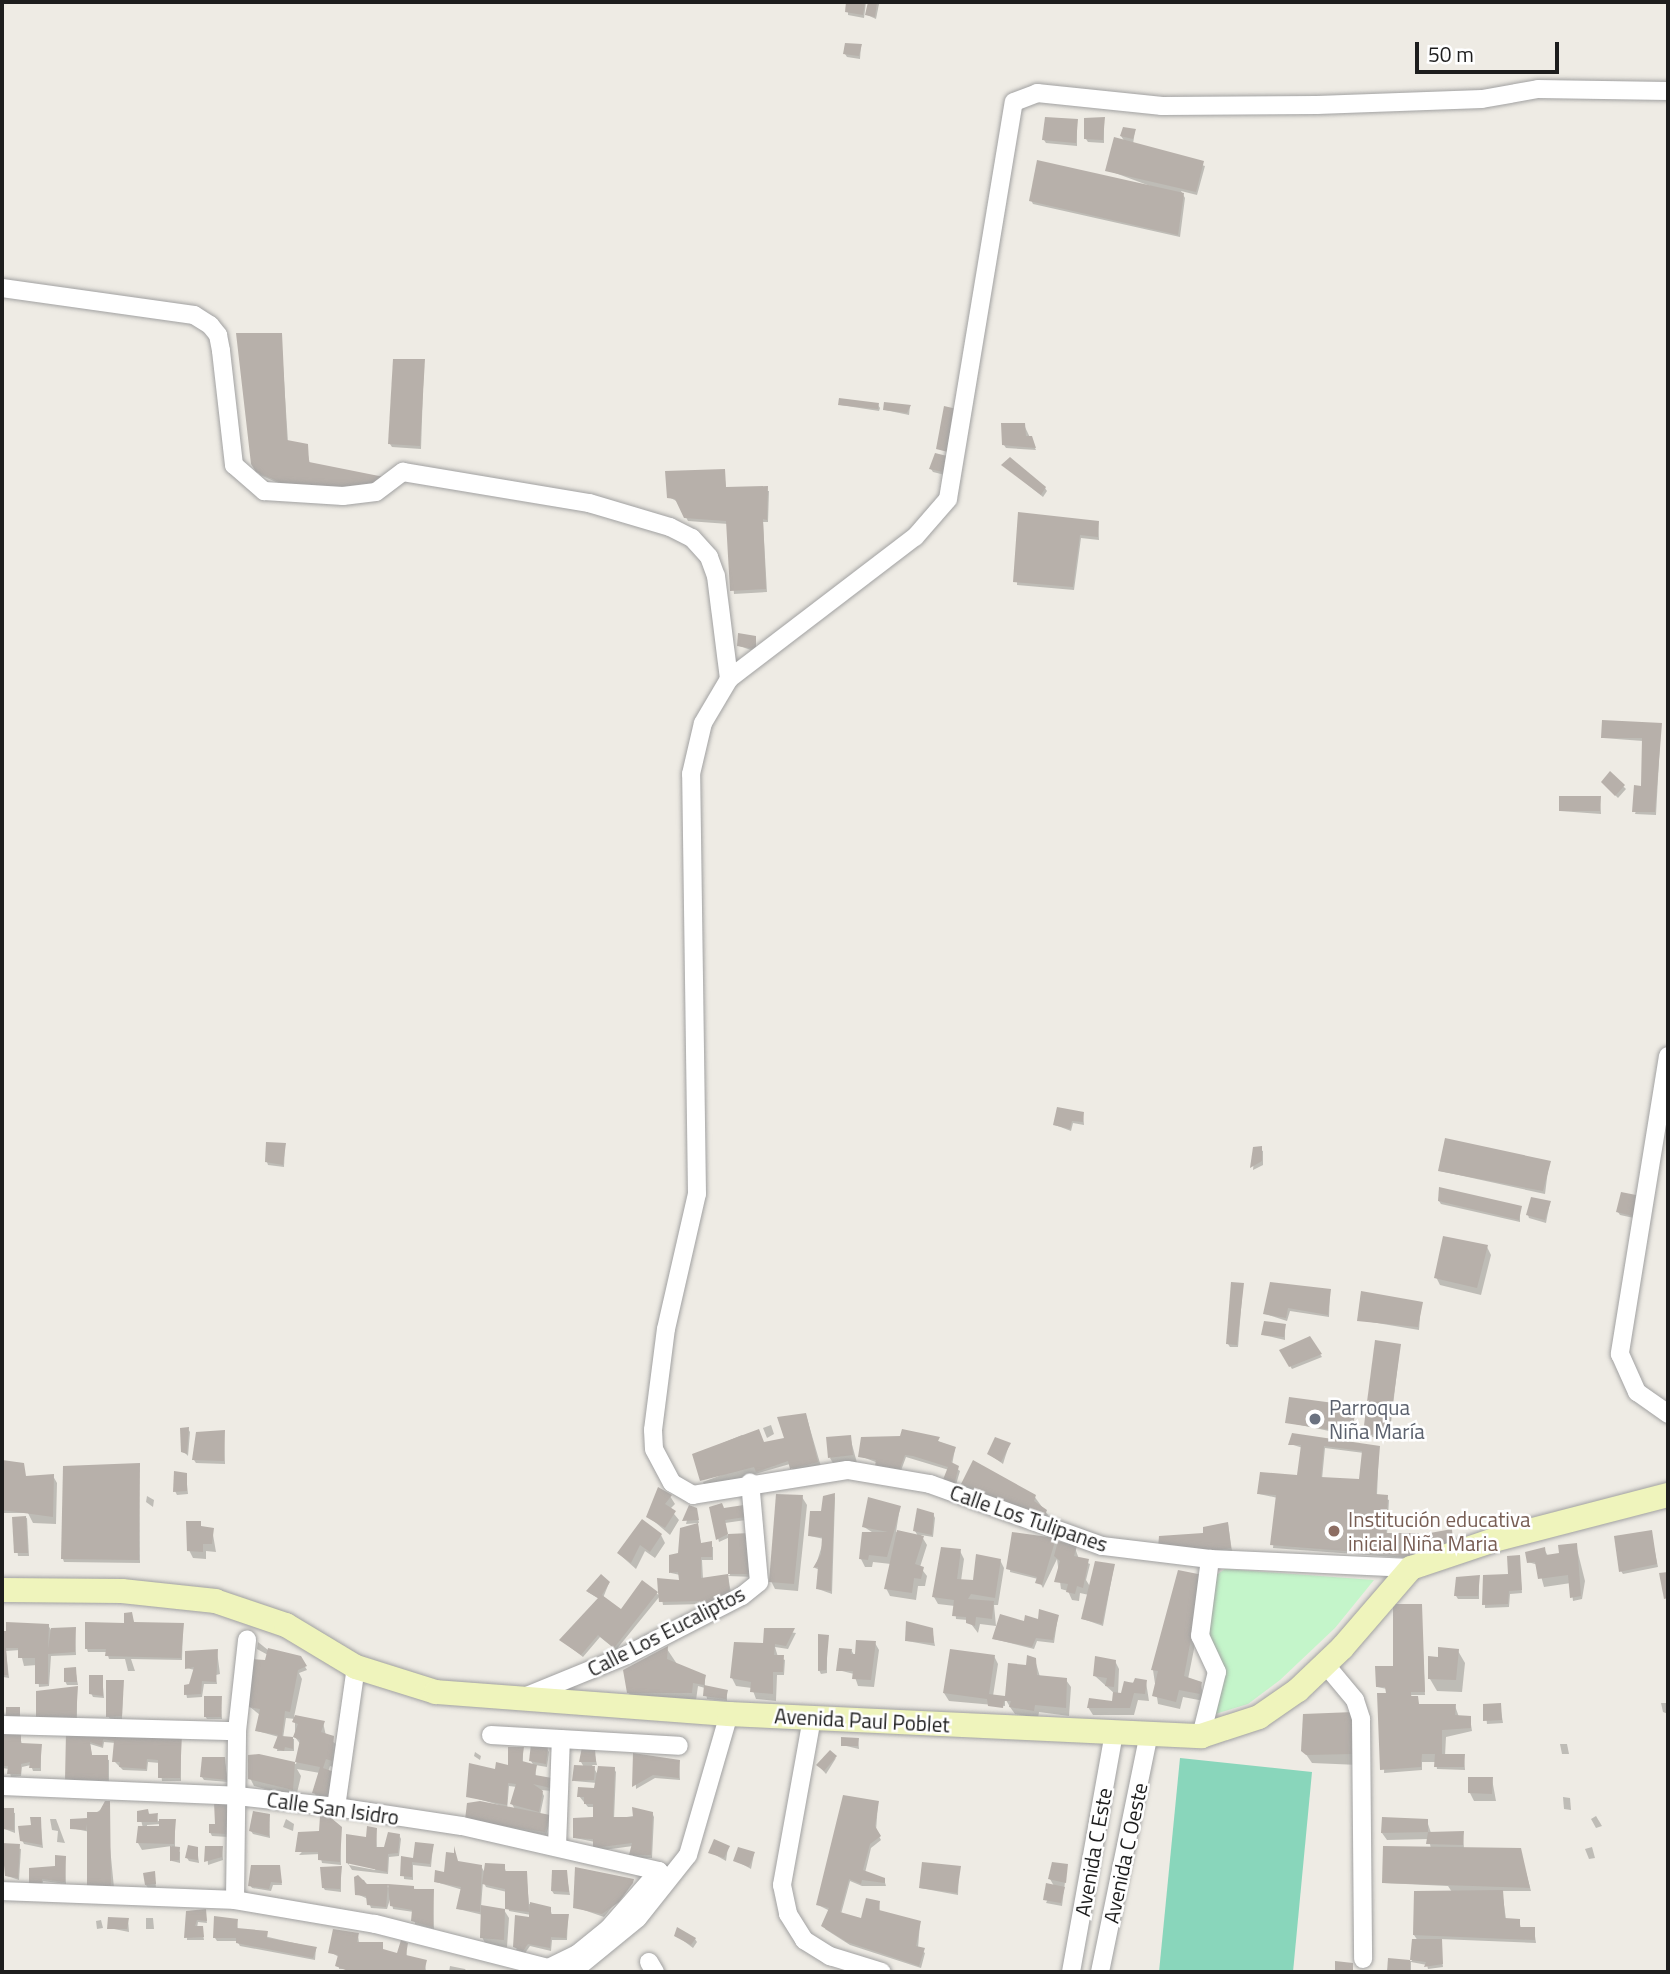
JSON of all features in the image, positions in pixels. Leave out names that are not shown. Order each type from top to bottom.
[{"type":"main road","name":"Avenida Paul Poblet","points":[[2,1590],[122,1591],[215,1601],[286,1625],[356,1667],[436,1692],[729,1714],[1201,1736],[1259,1717],[1325,1664],[1411,1568],[1494,1540],[1668,1495]]},
{"type":"street","points":[[2,288],[194,315],[210,325],[218,335],[222,351],[233,465],[264,491],[343,496],[376,492],[402,472],[589,503],[692,538],[709,557],[716,576],[729,678],[915,537],[948,499],[1014,102],[1037,93],[1162,106],[1304,105],[1482,99],[1538,89],[1668,91]]},
{"type":"street","name":"Calle Los Tulipanes","points":[[729,678],[703,723],[691,774],[697,1194],[657,1384],[654,1449],[662,1469],[672,1483],[693,1495],[750,1482],[847,1470],[930,1485],[1102,1546],[1210,1559],[1411,1568]]},
{"type":"street","points":[[1668,1056],[1620,1354],[1637,1392],[1668,1414]]},
{"type":"street","name":"Calle Los Eucaliptos","points":[[517,1700],[627,1655],[743,1596],[759,1582],[750,1482]]},
{"type":"street","points":[[1201,1736],[1217,1672],[1200,1636],[1210,1559]]},
{"type":"street","points":[[2,1891],[235,1900],[237,1731],[247,1640]]},
{"type":"street","points":[[1325,1664],[1355,1700],[1361,1719],[1363,1959]]},
{"type":"street","points":[[336,1807],[356,1667]]},
{"type":"street","points":[[572,1972],[638,1918],[688,1855],[729,1714]]},
{"type":"street","points":[[812,1718],[782,1885],[788,1914],[804,1940],[830,1956],[882,1972]]},
{"type":"street","points":[[2,1725],[237,1731]]},
{"type":"street","name":"Avenida C Este","points":[[1071,1972],[1114,1732]]},
{"type":"street","name":"Avenida C Oeste","points":[[1100,1972],[1149,1734]]},
{"type":"street","points":[[491,1735],[679,1746]]},
{"type":"street","points":[[557,1846],[561,1739]]},
{"type":"street","name":"Calle San Isidro","points":[[2,1786],[237,1796],[336,1807],[557,1846],[659,1871],[608,1929],[577,1954],[548,1968],[374,1924],[235,1900]]},
{"type":"green space","points":[[1225,1569],[1374,1580],[1335,1628],[1280,1680],[1248,1704],[1212,1715],[1222,1674],[1202,1635],[1215,1576]]},
{"type":"green space","points":[[1180,1758],[1312,1772],[1293,1972],[1159,1972]]},
{"type":"building","points":[[846,2],[865,2],[863,15],[845,12]]},
{"type":"building","points":[[868,2],[877,2],[875,17],[865,15]]},
{"type":"building","points":[[845,43],[862,44],[859,56],[843,54]]},
{"type":"building","points":[[1045,117],[1078,119],[1076,143],[1042,140]]},
{"type":"building","points":[[1105,117],[1103,140],[1084,139],[1084,118]]},
{"type":"building","points":[[1123,127],[1136,129],[1133,139],[1120,136]]},
{"type":"building","points":[[1114,137],[1204,161],[1196,192],[1105,171]]},
{"type":"building","points":[[1037,160],[1184,193],[1178,235],[1029,201]]},
{"type":"building","points":[[236,333],[282,333],[287,440],[308,444],[309,462],[384,477],[364,488],[289,486],[256,472],[251,464]]},
{"type":"building","points":[[393,359],[425,359],[420,446],[388,444]]},
{"type":"building","points":[[839,398],[879,403],[878,409],[838,405]]},
{"type":"building","points":[[884,402],[911,405],[907,413],[883,410]]},
{"type":"building","points":[[944,406],[957,409],[948,452],[936,449]]},
{"type":"building","points":[[1001,423],[1025,423],[1026,436],[1032,436],[1036,448],[1002,445]]},
{"type":"building","points":[[935,453],[947,456],[943,472],[929,469]]},
{"type":"building","points":[[1010,457],[1046,487],[1041,495],[1001,465]]},
{"type":"building","points":[[725,469],[726,487],[768,486],[767,520],[763,519],[766,589],[730,591],[726,521],[684,518],[675,499],[667,498],[665,471]]},
{"type":"building","points":[[1018,512],[1099,521],[1098,537],[1080,535],[1073,587],[1013,582]]},
{"type":"building","points":[[738,633],[756,636],[756,649],[737,646]]},
{"type":"building","points":[[1602,720],[1662,723],[1655,812],[1632,812],[1634,785],[1641,786],[1642,738],[1601,738]]},
{"type":"building","points":[[1610,771],[1625,785],[1615,796],[1601,782]]},
{"type":"building","points":[[1559,796],[1601,796],[1600,811],[1559,811]]},
{"type":"building","points":[[1057,1107],[1084,1112],[1083,1122],[1072,1121],[1070,1129],[1053,1125]]},
{"type":"building","points":[[1445,1138],[1551,1161],[1543,1191],[1438,1171]]},
{"type":"building","points":[[266,1142],[286,1143],[283,1165],[265,1162]]},
{"type":"building","points":[[1262,1146],[1262,1161],[1250,1168],[1253,1147]]},
{"type":"building","points":[[1439,1187],[1522,1206],[1519,1220],[1438,1201]]},
{"type":"building","points":[[1621,1192],[1636,1195],[1633,1216],[1616,1212]]},
{"type":"building","points":[[1531,1197],[1551,1201],[1545,1220],[1526,1215]]},
{"type":"building","points":[[1443,1236],[1488,1245],[1477,1288],[1434,1278]]},
{"type":"building","points":[[1231,1282],[1244,1283],[1237,1345],[1226,1344]]},
{"type":"building","points":[[1270,1282],[1331,1289],[1328,1315],[1288,1308],[1286,1318],[1263,1314]]},
{"type":"building","points":[[1361,1291],[1423,1302],[1418,1327],[1357,1321]]},
{"type":"building","points":[[1264,1321],[1286,1324],[1284,1337],[1261,1335]]},
{"type":"building","points":[[1310,1336],[1322,1354],[1289,1367],[1279,1350]]},
{"type":"building","points":[[1375,1340],[1401,1344],[1388,1437],[1363,1433]]},
{"type":"building","points":[[1289,1397],[1356,1406],[1352,1433],[1285,1423]]},
{"type":"building","points":[[806,1413],[818,1462],[790,1469],[788,1461],[756,1472],[754,1467],[700,1481],[692,1454],[759,1429],[764,1442],[784,1438],[777,1417]]},
{"type":"building","points":[[189,1427],[187,1454],[181,1452],[180,1428]]},
{"type":"building","points":[[902,1429],[940,1437],[938,1441],[956,1447],[951,1462],[959,1466],[954,1485],[942,1482],[948,1467],[913,1456],[905,1455],[898,1474],[892,1472],[893,1468],[875,1466],[876,1460],[858,1457],[861,1437],[900,1436]]},
{"type":"building","points":[[225,1430],[224,1461],[192,1460],[196,1432]]},
{"type":"building","points":[[1292,1433],[1380,1446],[1376,1494],[1388,1495],[1386,1533],[1419,1533],[1420,1557],[1270,1545],[1276,1495],[1257,1494],[1260,1472],[1297,1475],[1301,1445],[1288,1445]],"holes":[[[1324,1446],[1362,1451],[1359,1479],[1321,1477]]]},
{"type":"building","points":[[851,1435],[853,1455],[828,1458],[826,1437]]},
{"type":"building","points":[[995,1437],[1011,1443],[1001,1462],[987,1454]]},
{"type":"building","points":[[2,1460],[24,1463],[26,1476],[54,1474],[53,1517],[2,1510]]},
{"type":"building","points":[[973,1460],[1036,1495],[1034,1501],[1047,1510],[1044,1518],[961,1484]]},
{"type":"building","points":[[140,1463],[139,1560],[61,1559],[63,1466]]},
{"type":"building","points":[[174,1471],[187,1473],[187,1491],[173,1492]]},
{"type":"building","points":[[658,1487],[672,1495],[665,1504],[676,1511],[665,1528],[646,1517]]},
{"type":"building","points":[[835,1493],[831,1591],[816,1589],[818,1567],[813,1568],[821,1554],[822,1537],[808,1536],[810,1511],[821,1511],[823,1496]]},
{"type":"building","points":[[776,1494],[803,1495],[794,1584],[769,1582]]},
{"type":"building","points":[[868,1497],[901,1506],[887,1557],[869,1555],[868,1560],[859,1559],[862,1532],[888,1532],[862,1527]]},
{"type":"building","points":[[722,1503],[724,1508],[744,1505],[745,1517],[725,1520],[728,1534],[716,1540],[709,1507]]},
{"type":"building","points":[[689,1505],[697,1508],[699,1520],[682,1521]]},
{"type":"building","points":[[917,1508],[934,1513],[932,1535],[913,1531]]},
{"type":"building","points":[[26,1516],[28,1553],[14,1553],[12,1517]]},
{"type":"building","points":[[642,1519],[662,1534],[650,1552],[640,1545],[631,1563],[617,1553]]},
{"type":"building","points":[[186,1521],[201,1521],[201,1526],[214,1528],[212,1544],[203,1544],[203,1552],[187,1551]]},
{"type":"building","points":[[1228,1522],[1231,1548],[1190,1555],[1158,1548],[1159,1536],[1203,1533],[1203,1527]]},
{"type":"building","points":[[698,1523],[701,1543],[712,1541],[712,1557],[701,1557],[701,1578],[728,1574],[730,1596],[703,1606],[703,1601],[659,1602],[657,1578],[679,1580],[678,1572],[669,1573],[669,1555],[678,1553],[680,1528]]},
{"type":"building","points":[[1452,1529],[1453,1542],[1431,1550],[1430,1533]]},
{"type":"building","points":[[897,1530],[924,1536],[915,1564],[924,1567],[921,1579],[914,1578],[912,1593],[884,1589]]},
{"type":"building","points":[[1652,1530],[1657,1564],[1619,1572],[1614,1536]]},
{"type":"building","points":[[1012,1532],[1056,1538],[1042,1585],[1035,1583],[1037,1577],[1006,1569]]},
{"type":"building","points":[[750,1533],[753,1574],[728,1574],[728,1534]]},
{"type":"building","points":[[1058,1541],[1077,1546],[1074,1556],[1089,1559],[1083,1588],[1077,1586],[1075,1594],[1066,1592],[1068,1584],[1054,1582],[1060,1561],[1054,1556]]},
{"type":"building","points":[[1577,1543],[1581,1596],[1570,1598],[1568,1575],[1538,1579],[1535,1562],[1527,1563],[1525,1552],[1545,1547],[1546,1555],[1559,1553],[1558,1545]]},
{"type":"building","points":[[941,1547],[961,1549],[957,1579],[973,1580],[976,1554],[1001,1559],[995,1598],[971,1594],[968,1599],[994,1601],[992,1619],[976,1617],[975,1626],[966,1623],[966,1617],[952,1616],[954,1600],[932,1597]]},
{"type":"building","points":[[1520,1555],[1522,1590],[1509,1591],[1508,1604],[1482,1605],[1483,1575],[1508,1574],[1507,1556]]},
{"type":"building","points":[[1095,1561],[1115,1564],[1102,1624],[1081,1619]]},
{"type":"building","points":[[1178,1570],[1203,1575],[1184,1676],[1202,1682],[1200,1694],[1179,1690],[1176,1702],[1152,1696],[1158,1671],[1151,1670]]},
{"type":"building","points":[[1668,1572],[1668,1598],[1664,1599],[1659,1573]]},
{"type":"building","points":[[601,1574],[610,1582],[602,1595],[621,1609],[642,1580],[658,1592],[614,1648],[598,1635],[581,1655],[559,1640],[598,1598],[586,1591]]},
{"type":"building","points":[[1480,1575],[1478,1596],[1454,1596],[1456,1577]]},
{"type":"building","points":[[1393,1604],[1422,1604],[1425,1692],[1411,1692],[1411,1696],[1418,1696],[1419,1704],[1456,1704],[1455,1715],[1471,1716],[1471,1728],[1442,1730],[1442,1754],[1465,1754],[1464,1767],[1434,1767],[1435,1754],[1422,1754],[1421,1767],[1380,1770],[1377,1693],[1386,1693],[1385,1687],[1376,1687],[1375,1666],[1393,1666]]},
{"type":"building","points":[[1039,1609],[1059,1615],[1053,1640],[1036,1638],[1032,1647],[992,1639],[1000,1614],[1024,1621],[1025,1615],[1038,1619]]},
{"type":"building","points":[[132,1612],[134,1622],[184,1623],[181,1658],[105,1656],[106,1649],[85,1649],[85,1622],[124,1623],[124,1613]]},
{"type":"building","points":[[906,1621],[933,1628],[934,1643],[905,1641]]},
{"type":"building","points":[[6,1622],[49,1624],[48,1649],[51,1628],[76,1627],[75,1652],[48,1654],[48,1684],[35,1684],[35,1658],[18,1658],[18,1648],[6,1648],[8,1675],[2,1675],[2,1631],[6,1631]]},
{"type":"building","points":[[764,1628],[795,1628],[786,1646],[775,1644],[774,1655],[784,1655],[783,1672],[773,1672],[773,1694],[750,1692],[751,1682],[730,1678],[734,1642],[763,1643]]},
{"type":"building","points":[[818,1634],[829,1635],[826,1670],[818,1671]]},
{"type":"building","points":[[856,1640],[876,1641],[871,1680],[852,1679],[853,1671],[836,1671],[839,1648],[852,1649],[851,1654],[855,1654]]},
{"type":"building","points":[[668,1646],[667,1659],[706,1675],[704,1685],[693,1683],[692,1693],[627,1693],[623,1670]]},
{"type":"building","points":[[1438,1647],[1459,1649],[1456,1680],[1428,1679],[1428,1656],[1438,1657]]},
{"type":"building","points":[[268,1648],[301,1656],[307,1666],[298,1670],[290,1712],[285,1711],[282,1736],[293,1737],[293,1749],[285,1747],[284,1751],[273,1748],[278,1735],[255,1731],[260,1709],[248,1707],[252,1659],[265,1660]]},
{"type":"building","points":[[218,1649],[216,1682],[202,1681],[201,1694],[184,1695],[184,1685],[189,1684],[194,1667],[185,1669],[185,1651]]},
{"type":"building","points":[[950,1649],[995,1655],[989,1694],[1005,1696],[1008,1663],[1026,1665],[1027,1655],[1036,1658],[1037,1675],[1067,1678],[1066,1708],[1035,1705],[1034,1711],[1009,1707],[1011,1701],[1004,1701],[1003,1708],[988,1706],[987,1699],[943,1693]]},
{"type":"building","points":[[1095,1656],[1116,1660],[1114,1687],[1105,1686],[1107,1678],[1093,1676]]},
{"type":"building","points":[[76,1667],[77,1682],[64,1682],[64,1668]]},
{"type":"building","points":[[89,1675],[103,1675],[103,1696],[89,1694]]},
{"type":"building","points":[[1135,1678],[1147,1680],[1145,1694],[1134,1693],[1130,1708],[1087,1708],[1089,1698],[1112,1701],[1113,1692],[1121,1693],[1124,1681],[1133,1683]]},
{"type":"building","points":[[106,1680],[124,1680],[122,1716],[106,1717]]},
{"type":"building","points":[[704,1685],[728,1690],[726,1699],[703,1696]]},
{"type":"building","points":[[78,1686],[76,1718],[36,1719],[36,1691]]},
{"type":"building","points":[[204,1696],[222,1696],[221,1717],[204,1717]]},
{"type":"building","points":[[1501,1703],[1502,1720],[1483,1721],[1483,1704]]},
{"type":"building","points":[[6,1707],[20,1707],[20,1717],[6,1719]]},
{"type":"building","points":[[1354,1712],[1353,1754],[1306,1755],[1301,1751],[1303,1714]]},
{"type":"building","points":[[295,1715],[325,1721],[321,1732],[334,1736],[332,1761],[326,1759],[323,1768],[337,1773],[331,1798],[312,1793],[320,1767],[295,1762],[300,1740],[293,1737],[298,1724],[292,1722]]},
{"type":"building","points":[[66,1732],[182,1734],[180,1778],[158,1778],[158,1760],[147,1759],[146,1769],[119,1767],[120,1762],[112,1762],[114,1741],[103,1739],[102,1746],[90,1742],[92,1755],[108,1755],[108,1780],[65,1780]]},
{"type":"building","points":[[2,1734],[21,1734],[21,1743],[42,1744],[40,1768],[29,1768],[30,1762],[21,1764],[21,1774],[7,1774],[8,1766],[2,1766]]},
{"type":"building","points":[[841,1737],[859,1738],[858,1746],[841,1746]]},
{"type":"building","points":[[531,1744],[548,1747],[546,1764],[529,1761]]},
{"type":"building","points":[[508,1747],[524,1747],[522,1761],[537,1765],[535,1775],[552,1778],[551,1788],[533,1784],[543,1791],[539,1812],[510,1804],[516,1784],[508,1783],[507,1805],[466,1797],[469,1763],[495,1769],[496,1762],[508,1765]]},
{"type":"building","points":[[582,1747],[595,1749],[596,1762],[579,1762]]},
{"type":"building","points":[[830,1750],[837,1756],[824,1771],[816,1765]]},
{"type":"building","points":[[633,1753],[680,1760],[679,1778],[653,1775],[632,1787]]},
{"type":"building","points":[[259,1754],[295,1762],[293,1790],[248,1779],[248,1755]]},
{"type":"building","points":[[202,1757],[225,1757],[227,1780],[200,1777]]},
{"type":"building","points":[[574,1765],[595,1766],[594,1780],[572,1781]]},
{"type":"building","points":[[598,1766],[615,1767],[613,1817],[633,1817],[632,1807],[653,1812],[651,1855],[629,1855],[632,1843],[593,1848],[593,1839],[573,1838],[573,1818],[593,1817],[593,1804],[584,1804],[584,1797],[577,1797],[578,1787],[594,1788]]},
{"type":"building","points":[[1468,1777],[1493,1777],[1492,1794],[1468,1793]]},
{"type":"building","points":[[843,1795],[879,1801],[875,1826],[881,1836],[870,1844],[863,1870],[885,1878],[885,1883],[862,1880],[861,1884],[849,1879],[840,1912],[861,1918],[866,1898],[880,1901],[879,1910],[921,1921],[916,1946],[925,1948],[919,1966],[847,1942],[821,1926],[829,1908],[816,1905]]},
{"type":"building","points":[[105,1801],[110,1801],[111,1890],[87,1889],[87,1812],[99,1812]]},
{"type":"building","points":[[480,1801],[550,1815],[545,1832],[465,1820],[467,1803]]},
{"type":"building","points":[[214,1802],[228,1802],[227,1834],[209,1833],[209,1824],[215,1824]]},
{"type":"building","points":[[2,1808],[14,1808],[14,1830],[2,1829]]},
{"type":"building","points":[[148,1809],[149,1814],[158,1813],[157,1822],[137,1822],[137,1811]]},
{"type":"building","points":[[253,1811],[270,1814],[269,1836],[249,1831]]},
{"type":"building","points":[[320,1816],[330,1817],[342,1827],[340,1862],[318,1860],[318,1852],[295,1852],[298,1832],[319,1831]]},
{"type":"building","points":[[30,1817],[41,1817],[42,1845],[20,1841],[18,1826],[31,1825]]},
{"type":"building","points":[[1382,1817],[1428,1819],[1428,1832],[1381,1833]]},
{"type":"building","points":[[88,1818],[86,1830],[70,1829],[70,1819]]},
{"type":"building","points":[[159,1819],[176,1819],[174,1844],[136,1843],[138,1826],[159,1826]]},
{"type":"building","points":[[367,1826],[377,1828],[376,1847],[384,1847],[388,1832],[400,1834],[398,1853],[388,1854],[387,1872],[346,1863],[346,1834],[366,1837]]},
{"type":"building","points":[[1464,1831],[1463,1845],[1426,1844],[1428,1832]]},
{"type":"building","points":[[714,1839],[730,1846],[724,1858],[708,1853]]},
{"type":"building","points":[[415,1842],[434,1844],[430,1864],[412,1862],[412,1877],[400,1876],[401,1856],[413,1858]]},
{"type":"building","points":[[2,1843],[20,1844],[18,1878],[5,1876]]},
{"type":"building","points":[[188,1845],[198,1847],[198,1860],[185,1858]]},
{"type":"building","points":[[170,1846],[180,1847],[179,1860],[170,1861]]},
{"type":"building","points":[[205,1846],[223,1846],[222,1857],[204,1862]]},
{"type":"building","points":[[454,1846],[458,1861],[482,1865],[480,1912],[456,1909],[461,1887],[434,1882],[435,1870],[444,1872],[446,1852],[454,1853]]},
{"type":"building","points":[[1383,1846],[1521,1848],[1530,1888],[1382,1883]]},
{"type":"building","points":[[738,1847],[755,1852],[749,1867],[733,1861]]},
{"type":"building","points":[[55,1855],[66,1856],[65,1882],[42,1879],[41,1886],[29,1885],[29,1868],[55,1866]]},
{"type":"building","points":[[922,1862],[961,1866],[957,1893],[919,1888]]},
{"type":"building","points":[[1052,1862],[1068,1864],[1066,1883],[1048,1879]]},
{"type":"building","points":[[485,1863],[505,1864],[505,1871],[527,1871],[529,1912],[505,1909],[505,1889],[482,1884]]},
{"type":"building","points":[[251,1865],[280,1865],[282,1883],[271,1882],[269,1889],[248,1886]]},
{"type":"building","points":[[342,1866],[340,1889],[322,1888],[320,1867]]},
{"type":"building","points":[[575,1867],[634,1879],[619,1902],[602,1914],[573,1908]]},
{"type":"building","points":[[552,1870],[567,1870],[569,1892],[551,1891]]},
{"type":"building","points":[[155,1871],[156,1884],[145,1885],[143,1873]]},
{"type":"building","points":[[358,1875],[367,1884],[388,1884],[386,1907],[367,1905],[366,1896],[355,1895],[354,1877]]},
{"type":"building","points":[[1046,1883],[1065,1887],[1061,1903],[1043,1900]]},
{"type":"building","points":[[388,1884],[414,1886],[414,1889],[434,1889],[433,1927],[411,1921],[412,1910],[390,1906]]},
{"type":"building","points":[[1503,1890],[1505,1918],[1520,1919],[1520,1927],[1535,1927],[1535,1940],[1413,1935],[1414,1891]]},
{"type":"building","points":[[530,1902],[551,1907],[551,1914],[569,1914],[566,1938],[551,1937],[550,1948],[528,1944],[523,1951],[513,1947],[515,1915],[529,1917]]},
{"type":"building","points":[[481,1905],[505,1909],[504,1940],[480,1938]]},
{"type":"building","points":[[206,1909],[207,1921],[197,1920],[195,1926],[203,1926],[204,1937],[184,1938],[186,1911]]},
{"type":"building","points":[[214,1916],[238,1919],[237,1928],[268,1931],[267,1938],[317,1947],[313,1958],[236,1943],[236,1938],[213,1938]]},
{"type":"building","points":[[108,1917],[129,1918],[127,1929],[107,1929]]},
{"type":"building","points":[[677,1927],[696,1938],[691,1945],[674,1936]]},
{"type":"building","points":[[333,1929],[359,1933],[357,1942],[383,1942],[383,1949],[397,1953],[401,1940],[408,1943],[406,1955],[427,1960],[424,1972],[351,1972],[335,1966],[338,1955],[328,1953]]},
{"type":"building","points":[[1412,1939],[1442,1939],[1443,1964],[1424,1967],[1426,1962],[1410,1960]]},
{"type":"building","points":[[1388,1958],[1410,1960],[1410,1972],[1387,1972]]},
{"type":"building","points":[[1335,1961],[1353,1963],[1353,1972],[1335,1972]]},
{"type":"place","name":"Parroqua Niña María","points":[[1315,1419]]},
{"type":"place","name":"Institución educativa inicial Niña Maria","points":[[1334,1531]]}]
